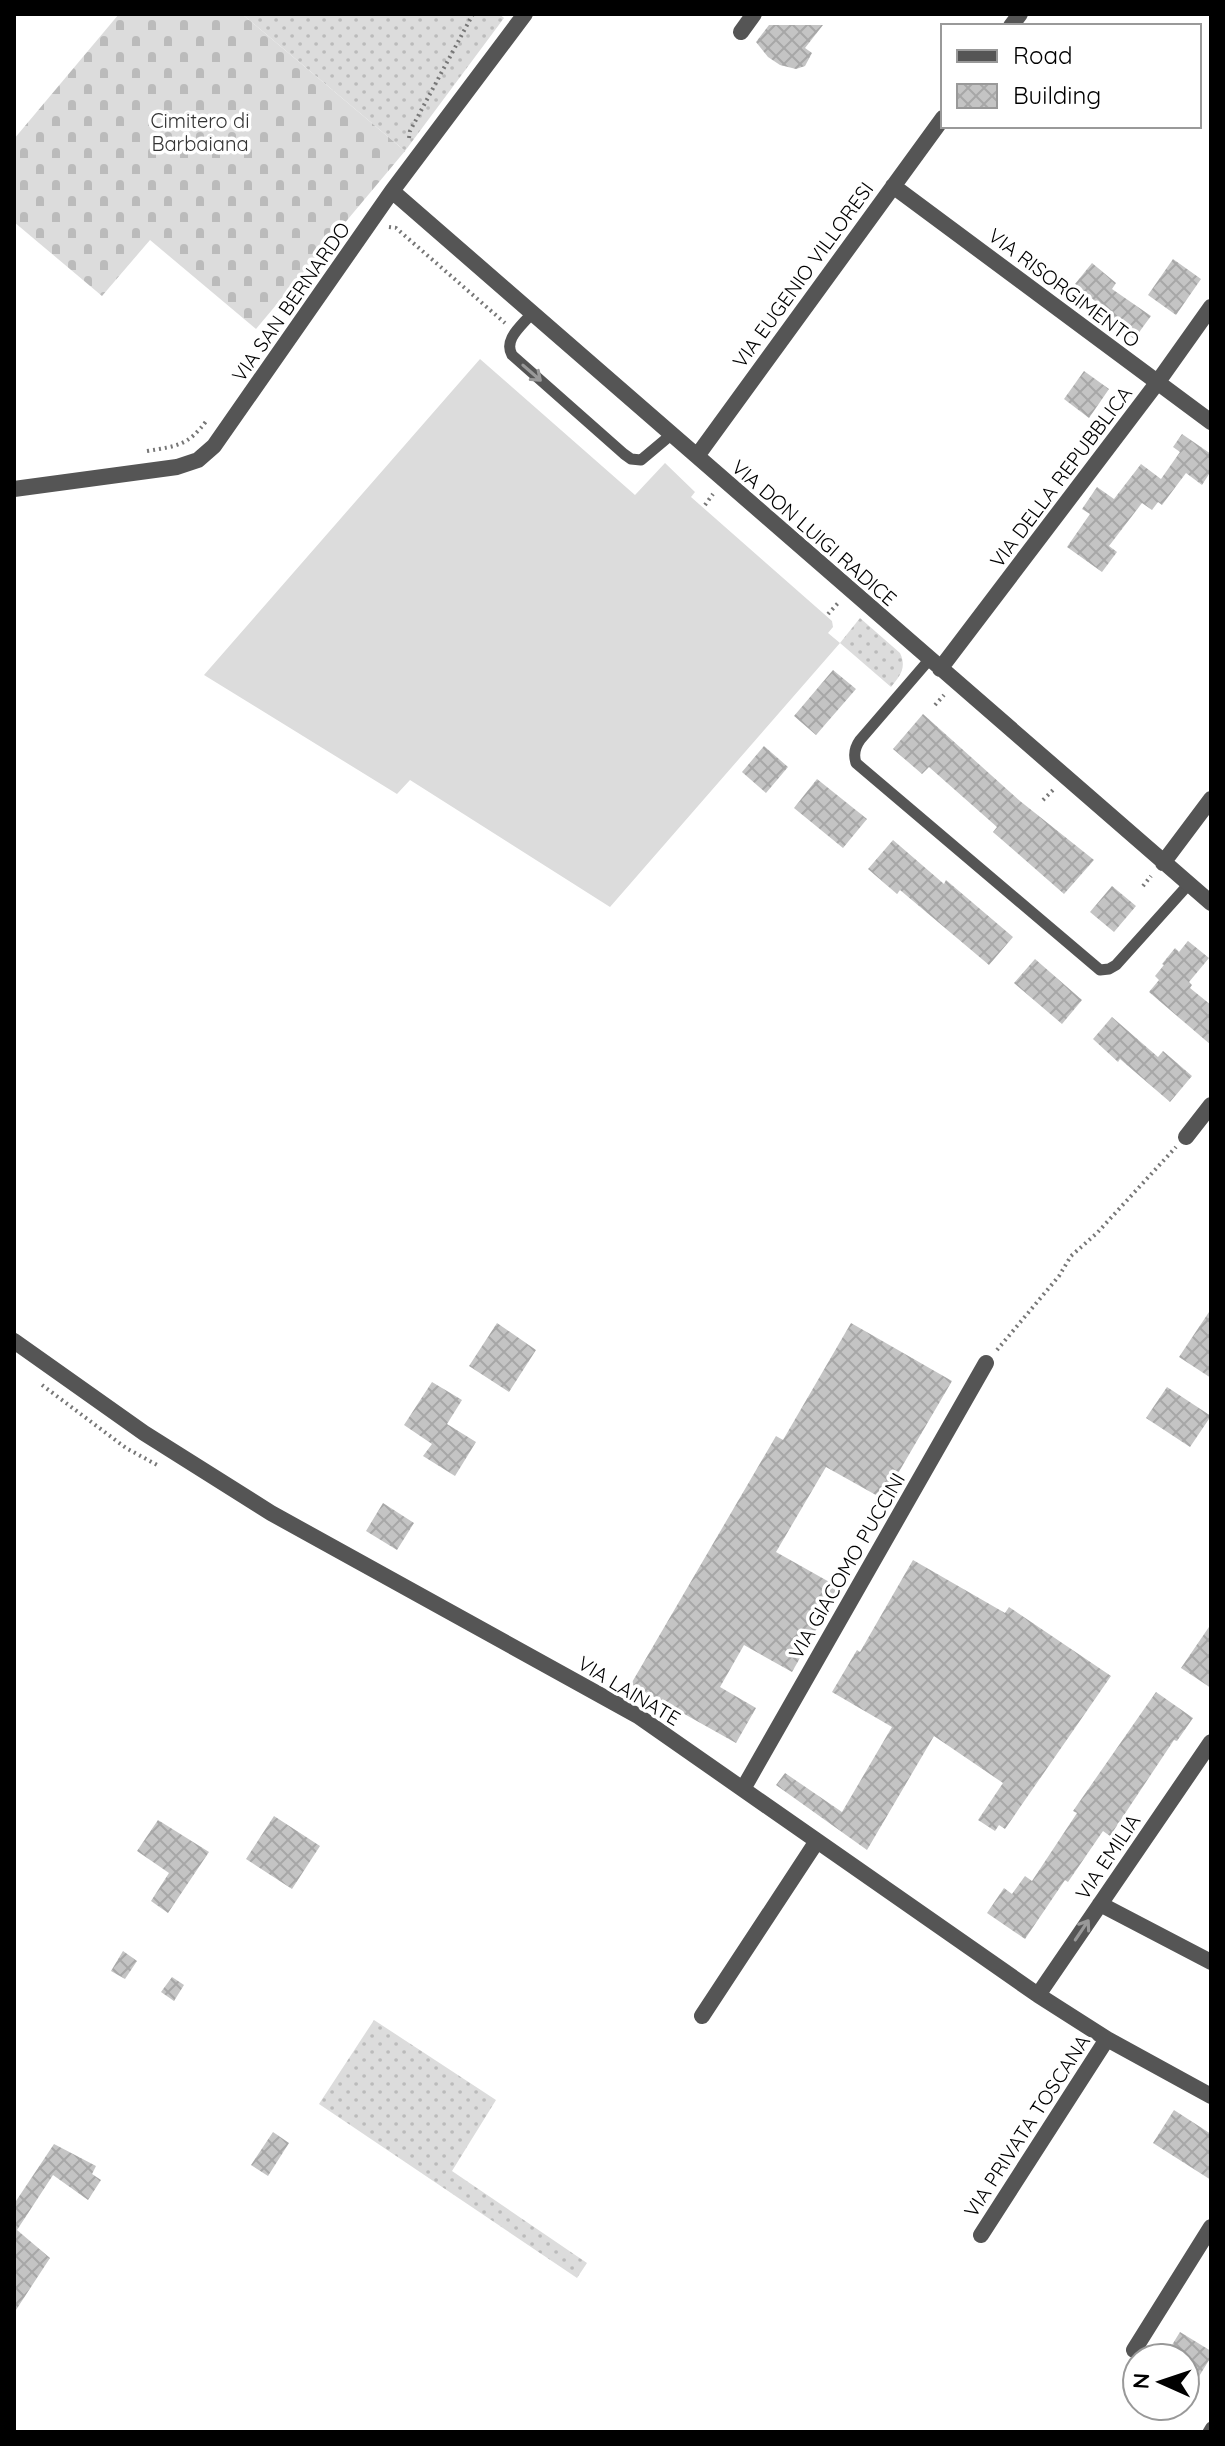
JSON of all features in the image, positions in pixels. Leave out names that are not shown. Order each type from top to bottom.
[{"type":"street","name":"VIA SAN BERNARDO","points":[[14,489],[177,467],[198,460],[214,446],[392,191],[525,14]]},
{"type":"street","points":[[741,32],[754,14]]},
{"type":"street","name":"VIA EUGENIO VILLORESI","points":[[697,456],[941,121]]},
{"type":"street","name":"VIA RISORGIMENTO","points":[[893,186],[1211,422]]},
{"type":"street","name":"VIA DON LUIGI RADICE","points":[[392,191],[1211,903]]},
{"type":"street","name":"VIA DELLA REPUBBLICA","points":[[935,665],[1157,383],[1211,307]]},
{"type":"street","points":[[1163,863],[1211,799]]},
{"type":"street","points":[[1186,1137],[1211,1105]]},
{"type":"street","name":"VIA LAINATE","points":[[14,1341],[212,1478],[638,1716],[1038,1995],[1107,2039],[1211,2096]]},
{"type":"street","name":"VIA GIACOMO PUCCINI","points":[[743,1789],[986,1363]]},
{"type":"street","name":"VIA EMILIA","points":[[1038,1995],[1211,1742]]},
{"type":"street","points":[[702,2016],[817,1841]]},
{"type":"street","points":[[1100,1904],[1211,1962]]},
{"type":"street","name":"VIA PRIVATA TOSCANA","points":[[981,2235],[1107,2039]]},
{"type":"street","points":[[1139,2342],[1211,2227]]},
{"type":"lane","points":[[532,313],[509,341],[508,349],[624,454],[641,460],[672,434]]},
{"type":"lane","points":[[935,665],[860,740],[854,757],[856,763],[1100,970],[1116,965],[1188,885]]},
{"type":"path","points":[[408,144],[410,131],[473,14]]},
{"type":"path","points":[[384,226],[396,228],[508,326]]},
{"type":"path","points":[[145,451],[174,447],[195,437],[214,412]]},
{"type":"path","points":[[986,1363],[1059,1276],[1071,1256],[1097,1233],[1186,1137]]},
{"type":"path","points":[[39,1383],[126,1448],[167,1471]]},
{"type":"green space","name":"Cimitero di Barbaiana","points":[[119,14],[242,14],[405,151],[256,329],[150,240],[102,296],[14,222],[14,139]]},
{"type":"green space","points":[[242,14],[499,14],[504,18],[405,151]]},
{"type":"green space","points":[[480,359],[635,495],[665,463],[695,492],[691,497],[832,621],[833,627],[828,633],[840,643],[610,907],[410,780],[397,794],[204,675]]},
{"type":"green space","points":[[860,618],[900,653],[903,667],[891,687],[840,643]]},
{"type":"green space","points":[[374,2020],[496,2100],[452,2171],[587,2263],[577,2278],[319,2104]]},
{"type":"building","points":[[769,25],[823,25],[805,48],[812,53],[805,66],[796,69],[780,65],[768,57],[756,42]]},
{"type":"building","points":[[1173,259],[1201,279],[1176,315],[1148,295]]},
{"type":"building","points":[[1092,263],[1116,283],[1112,289],[1151,316],[1134,339],[1111,322],[1114,317],[1075,284]]},
{"type":"building","points":[[1084,371],[1109,389],[1089,418],[1064,399]]},
{"type":"building","points":[[1182,434],[1211,454],[1211,471],[1202,485],[1186,473],[1162,505],[1158,502],[1152,510],[1142,503],[1109,546],[1117,552],[1102,572],[1067,547],[1090,514],[1082,509],[1097,487],[1114,499],[1141,464],[1161,479],[1180,452],[1173,447]]},
{"type":"building","points":[[833,670],[856,689],[816,735],[794,716]]},
{"type":"building","points":[[923,714],[1020,801],[1094,860],[1064,894],[993,832],[997,827],[929,767],[922,774],[893,749]]},
{"type":"building","points":[[764,746],[788,767],[766,793],[742,772]]},
{"type":"building","points":[[817,779],[867,819],[843,848],[794,808]]},
{"type":"building","points":[[893,840],[1013,937],[989,965],[900,890],[897,894],[868,869]]},
{"type":"building","points":[[1112,886],[1136,906],[1114,932],[1090,912]]},
{"type":"building","points":[[1188,941],[1209,958],[1189,982],[1192,985],[1190,988],[1211,1005],[1211,1045],[1149,992],[1159,980],[1155,976],[1162,964],[1175,948],[1179,952]]},
{"type":"building","points":[[1035,959],[1082,1000],[1062,1024],[1014,983]]},
{"type":"building","points":[[1112,1017],[1158,1057],[1163,1051],[1192,1076],[1170,1102],[1093,1039]]},
{"type":"building","points":[[1211,1309],[1211,1378],[1179,1357]]},
{"type":"building","points":[[497,1323],[536,1350],[509,1392],[469,1366]]},
{"type":"building","points":[[851,1323],[952,1381],[883,1499],[826,1467],[776,1552],[840,1588],[792,1672],[744,1645],[720,1687],[756,1708],[736,1743],[631,1684],[776,1436],[783,1440]]},
{"type":"building","points":[[432,1382],[462,1400],[447,1424],[476,1442],[455,1476],[423,1456],[432,1444],[404,1425]]},
{"type":"building","points":[[1167,1387],[1211,1416],[1190,1447],[1146,1418]]},
{"type":"building","points":[[383,1503],[414,1523],[397,1550],[366,1531]]},
{"type":"building","points":[[913,1560],[1005,1613],[1009,1607],[1111,1676],[1005,1829],[999,1825],[995,1831],[978,1820],[1003,1783],[934,1736],[867,1850],[776,1785],[785,1773],[842,1812],[892,1727],[832,1692],[857,1650],[860,1652]]},
{"type":"building","points":[[1211,1624],[1211,1688],[1181,1668]]},
{"type":"building","points":[[1156,1692],[1193,1718],[1177,1741],[1174,1740],[1110,1836],[1103,1831],[1025,1939],[987,1913],[1004,1888],[1012,1894],[1025,1876],[1032,1881],[1077,1813],[1073,1811]]},
{"type":"building","points":[[274,1816],[320,1846],[292,1889],[246,1859]]},
{"type":"building","points":[[158,1820],[209,1852],[168,1913],[151,1901],[169,1873],[137,1851]]},
{"type":"building","points":[[123,1951],[137,1961],[125,1979],[111,1971]]},
{"type":"building","points":[[172,1977],[184,1985],[174,2001],[161,1992]]},
{"type":"building","points":[[1174,2110],[1211,2134],[1211,2180],[1153,2143]]},
{"type":"building","points":[[273,2132],[289,2143],[268,2176],[251,2165]]},
{"type":"building","points":[[54,2144],[96,2166],[92,2174],[101,2180],[88,2200],[53,2175],[17,2230],[50,2258],[14,2313],[14,2204]]},
{"type":"building","points":[[1180,2332],[1196,2342],[1174,2342]]},
{"type":"building","points":[[1201,2345],[1211,2351],[1211,2357],[1201,2373]]}]
